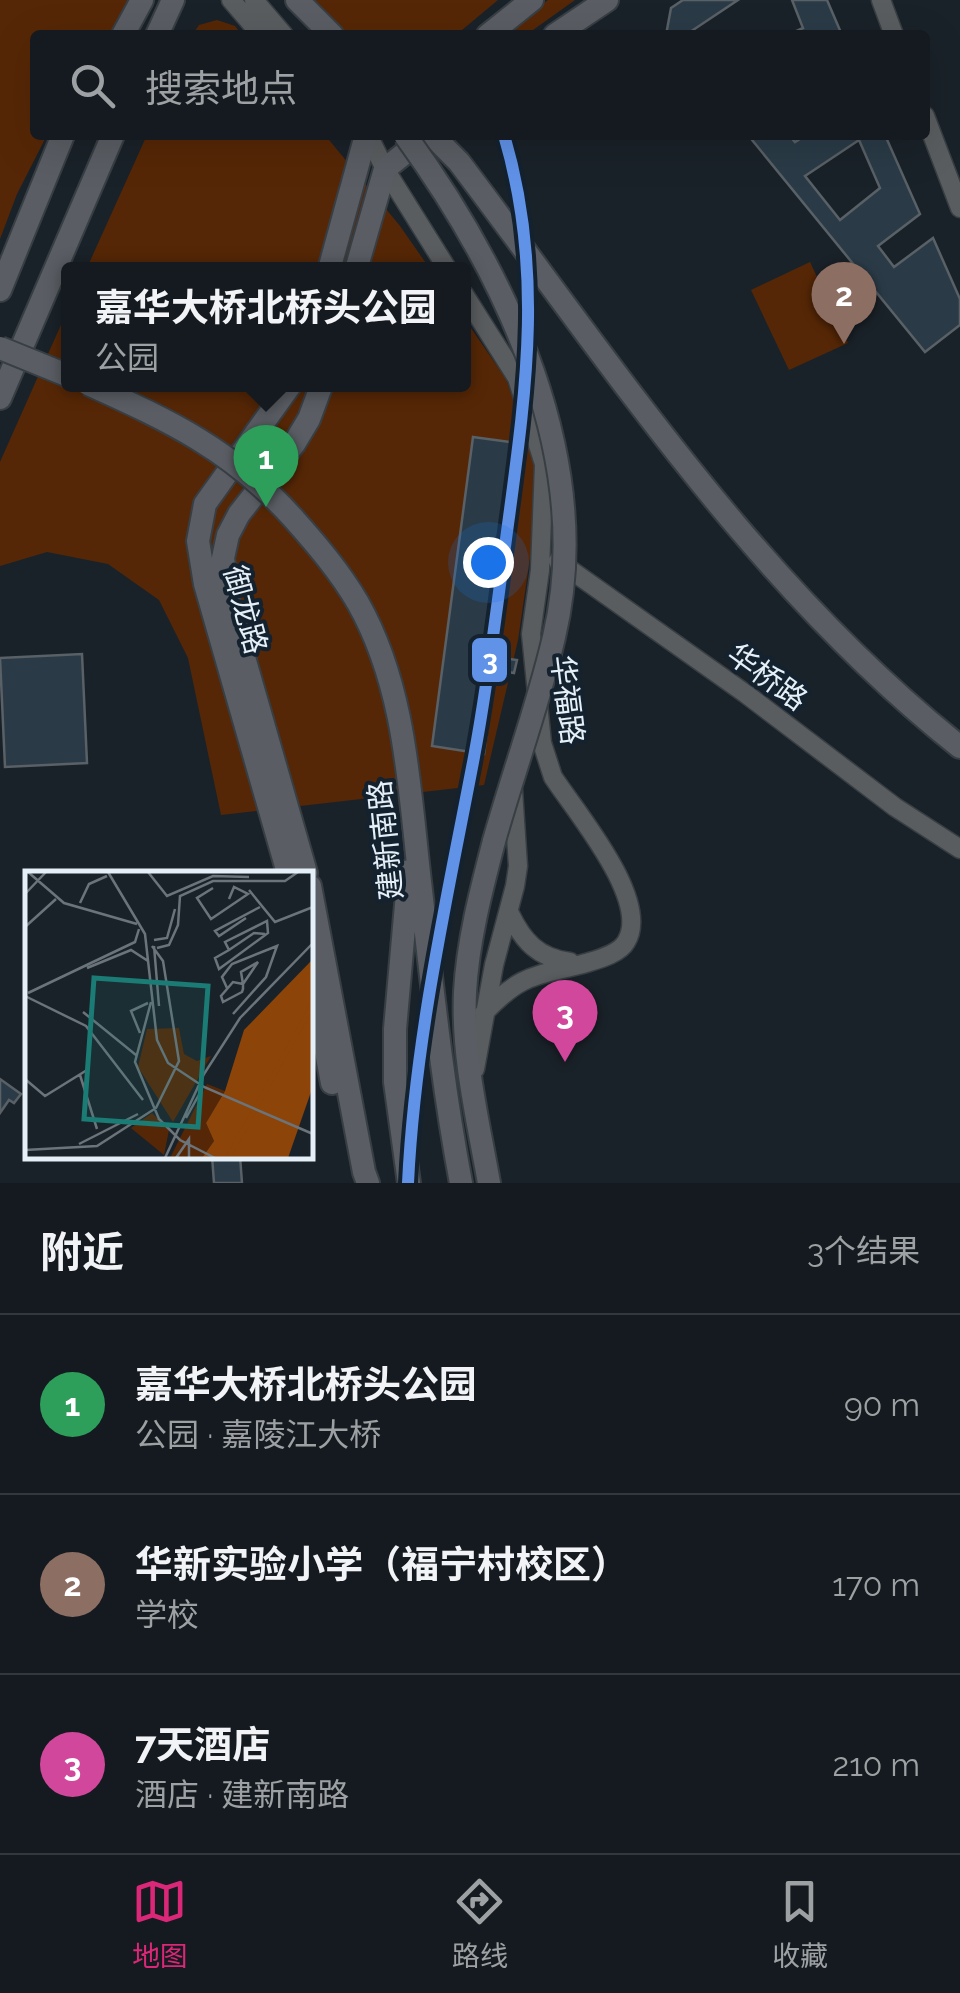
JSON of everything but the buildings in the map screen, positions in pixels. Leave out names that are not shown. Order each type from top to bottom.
[{"type":"main road","points":[[126,30],[142,0]]},
{"type":"main road","points":[[159,30],[173,0]]},
{"type":"main road","points":[[297,0],[327,30]]},
{"type":"main road","points":[[494,30],[532,0]]},
{"type":"main road","points":[[563,30],[607,0]]},
{"type":"main road","points":[[0,290],[60,140]]},
{"type":"main road","points":[[331,262],[361,140]]},
{"type":"main road","points":[[409,140],[443,188],[520,334],[551,431],[565,505],[563,575],[555,635],[512,774],[505,842],[468,955],[465,996],[472,1090],[490,1183]]},
{"type":"main road","points":[[358,262],[385,170],[424,140]]},
{"type":"main road","points":[[435,140],[459,162],[720,509],[854,655],[960,747]]},
{"type":"main road","points":[[0,398],[104,142]]},
{"type":"main road","points":[[0,348],[61,373]]},
{"type":"main road","name":"建新南路","points":[[106,392],[155,414],[223,453],[260,482],[333,564],[380,652],[397,704],[408,764],[444,1090],[462,1183]]},
{"type":"main road","name":"御龙路","points":[[285,392],[204,504],[198,542],[206,584],[287,871]]},
{"type":"main road","name":"御龙路","points":[[305,871],[229,605],[223,558],[228,534],[302,432],[319,392]]},
{"type":"main road","points":[[410,1183],[395,1082],[394,1029],[414,822]]},
{"type":"main road","points":[[312,897],[368,1183]]},
{"type":"main road","points":[[312,978],[352,1183]]},
{"type":"main road","points":[[398,1183],[402,1134]]},
{"type":"street","points":[[232,0],[257,30]]},
{"type":"street","points":[[254,0],[280,30]]},
{"type":"street","points":[[881,0],[892,30]]},
{"type":"street","points":[[930,129],[960,208]]},
{"type":"street","points":[[362,140],[443,262]]},
{"type":"street","name":"华福路","points":[[471,305],[517,378],[544,464],[541,550],[531,634],[542,743],[553,778],[620,879],[631,909],[632,926],[626,942],[616,952],[519,981],[484,1014]]},
{"type":"street","name":"华桥路","points":[[541,550],[746,694],[894,807],[960,849]]},
{"type":"street","points":[[472,1090],[484,1014],[518,866],[505,842]]},
{"type":"street","points":[[510,914],[521,936],[538,952],[564,962],[586,963]]},
{"type":"shaded area","points":[[0,0],[129,0],[114,30],[30,30],[30,140],[44,140],[0,239]]},
{"type":"shaded area","points":[[285,0],[498,0],[462,30],[315,30]]},
{"type":"shaded area","points":[[548,0],[575,0],[533,30],[509,30]]},
{"type":"shaded area","points":[[217,20],[238,30],[196,30],[199,25]]},
{"type":"shaded area","points":[[145,140],[329,140],[425,262],[90,262]]},
{"type":"shaded area","points":[[810,262],[848,343],[789,370],[751,290]]},
{"type":"shaded area","points":[[61,325],[61,392],[471,392],[471,328],[506,379],[535,461],[531,551],[518,640],[484,785],[221,815],[188,658],[159,600],[108,564],[47,552],[0,566],[0,462]]},
{"type":"transit line","name":"3","points":[[408,1183],[417,1075],[484,697],[526,372],[524,232],[505,140]]},
{"type":"place","name":"华新实验小学（福宁村校区）","points":[[844,344]]},
{"type":"place","name":"嘉华大桥北桥头公园","points":[[266,507]]},
{"type":"place","name":"7天酒店","points":[[565,1062]]}]
